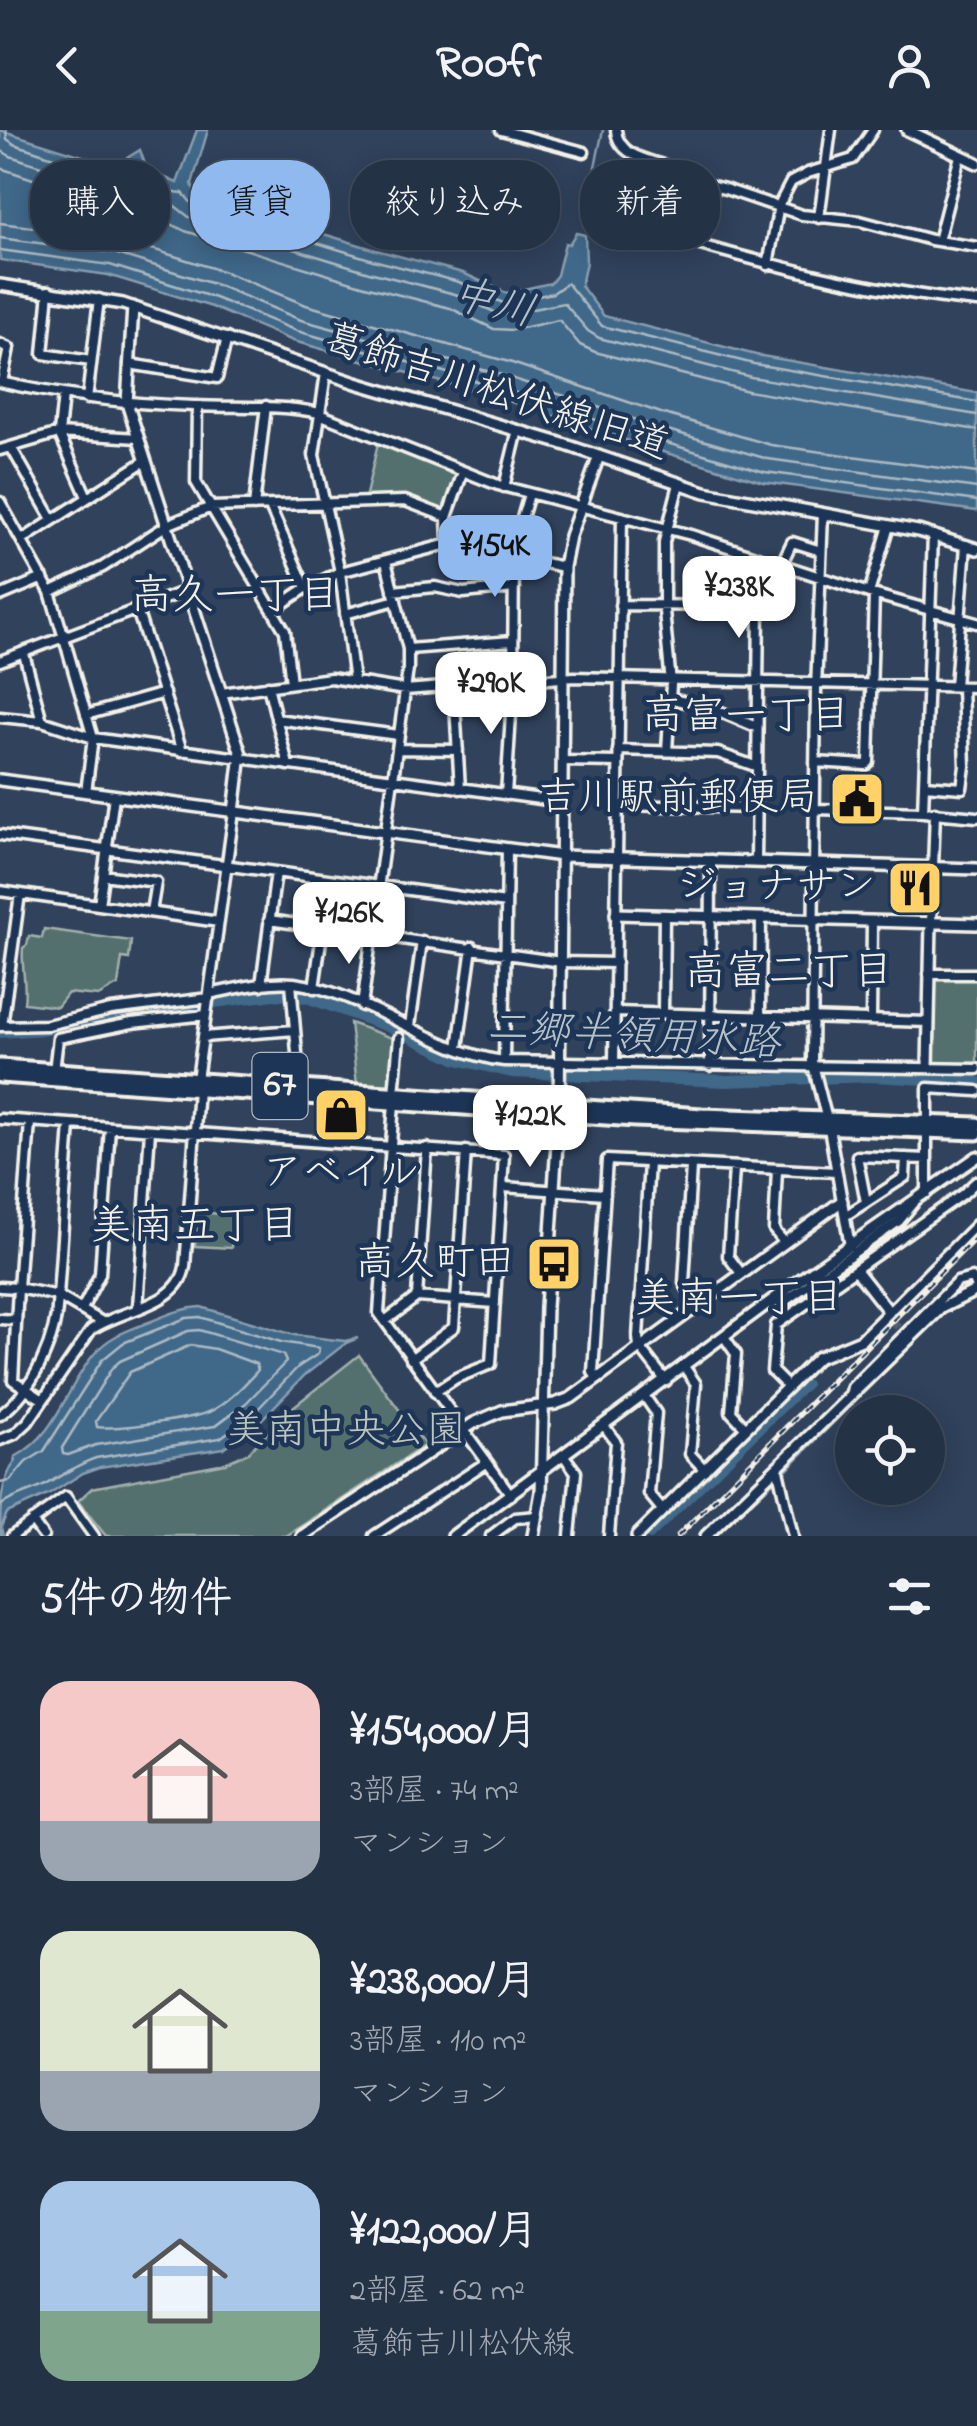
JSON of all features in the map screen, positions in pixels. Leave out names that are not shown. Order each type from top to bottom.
[{"type":"main road","name":"67","points":[[0,1066],[197,1085],[977,1133]]},
{"type":"main road","name":"67","points":[[0,1076],[300,1088],[394,1098]]},
{"type":"main road","name":"67","points":[[927,1127],[977,1124]]},
{"type":"street","points":[[501,130],[584,152]]},
{"type":"street","points":[[616,130],[621,146],[648,160]]},
{"type":"street","points":[[819,218],[831,130]]},
{"type":"street","points":[[768,265],[780,205],[792,182],[853,159],[873,130]]},
{"type":"street","points":[[911,131],[977,162]]},
{"type":"street","points":[[938,241],[960,156]]},
{"type":"street","points":[[720,189],[819,218],[860,222],[977,247]]},
{"type":"street","points":[[716,250],[889,291],[977,302]]},
{"type":"street","name":"葛飾吉川松伏線旧道","points":[[0,285],[133,307],[326,373],[728,498],[889,526],[977,550]]},
{"type":"street","points":[[49,291],[43,354],[92,361]]},
{"type":"street","points":[[87,398],[99,300]]},
{"type":"street","points":[[0,1440],[15,1434],[28,1422],[82,1340],[102,1322],[174,1290],[183,1278],[197,1085],[241,759],[128,403],[133,307]]},
{"type":"street","points":[[128,364],[218,378],[226,338]]},
{"type":"street","points":[[0,344],[9,348],[1,382],[128,403],[266,406],[319,414],[529,494],[667,528],[871,594],[977,623]]},
{"type":"street","points":[[326,373],[314,455],[340,572],[354,682]]},
{"type":"street","points":[[63,395],[59,434],[87,497]]},
{"type":"street","points":[[197,406],[196,482],[285,631],[290,682]]},
{"type":"street","points":[[254,506],[266,406]]},
{"type":"street","points":[[504,486],[518,430]]},
{"type":"street","points":[[0,450],[59,434],[138,438]]},
{"type":"street","points":[[11,448],[52,520]]},
{"type":"street","points":[[533,1536],[542,1472],[546,1307],[560,1109],[564,567],[599,456]]},
{"type":"street","points":[[22,540],[145,461]]},
{"type":"street","points":[[448,544],[447,517],[463,472]]},
{"type":"street","points":[[667,751],[671,699],[664,605],[667,528],[679,484]]},
{"type":"street","points":[[506,795],[515,558],[529,494]]},
{"type":"street","points":[[50,592],[91,573],[167,525],[211,507],[405,501],[447,517]]},
{"type":"street","points":[[0,502],[3,516],[22,540],[50,592],[64,638],[93,738],[86,792]]},
{"type":"street","points":[[270,506],[306,588]]},
{"type":"street","points":[[823,514],[816,683],[814,1069],[850,1246]]},
{"type":"street","points":[[614,1063],[622,517]]},
{"type":"street","points":[[815,762],[869,762],[871,594],[889,526]]},
{"type":"street","points":[[923,812],[934,536]]},
{"type":"street","points":[[781,565],[792,542],[822,551]]},
{"type":"street","points":[[273,610],[340,572],[448,544],[564,567]]},
{"type":"street","points":[[925,785],[962,788],[965,754],[959,687],[960,619],[966,545]]},
{"type":"street","points":[[362,1006],[408,649],[386,560]]},
{"type":"street","points":[[756,862],[759,606],[769,561]]},
{"type":"street","points":[[0,596],[43,578]]},
{"type":"street","points":[[345,614],[394,596],[436,587],[463,593],[514,588]]},
{"type":"street","points":[[0,661],[188,590]]},
{"type":"street","points":[[620,604],[759,606]]},
{"type":"street","points":[[136,610],[182,751]]},
{"type":"street","points":[[408,649],[514,641]]},
{"type":"street","points":[[24,654],[42,721]]},
{"type":"street","points":[[221,694],[331,678],[405,690],[564,677],[977,687]]},
{"type":"street","points":[[455,700],[480,699],[482,684]]},
{"type":"street","points":[[268,686],[288,765]]},
{"type":"street","points":[[454,687],[460,789]]},
{"type":"street","points":[[86,714],[164,693]]},
{"type":"street","points":[[671,699],[709,707],[756,727]]},
{"type":"street","points":[[0,717],[42,721],[93,738],[562,802]]},
{"type":"street","points":[[276,719],[398,735]]},
{"type":"street","points":[[396,749],[458,750]]},
{"type":"street","points":[[618,750],[718,753],[755,766]]},
{"type":"street","points":[[562,761],[618,762]]},
{"type":"street","points":[[0,780],[562,856],[977,869]]},
{"type":"street","points":[[99,906],[114,796]]},
{"type":"street","points":[[618,805],[758,808]]},
{"type":"street","points":[[815,809],[977,817]]},
{"type":"street","points":[[928,1067],[935,812]]},
{"type":"street","points":[[0,834],[506,903]]},
{"type":"street","points":[[504,1060],[507,849]]},
{"type":"street","points":[[710,1066],[712,860]]},
{"type":"street","points":[[261,985],[276,872]]},
{"type":"street","points":[[103,875],[156,882],[151,912]]},
{"type":"street","points":[[0,891],[218,922]]},
{"type":"street","points":[[20,894],[1,1026],[47,1025],[110,1010],[292,983],[362,1006],[485,1058],[560,1069],[614,1063],[977,1070]]},
{"type":"street","points":[[616,914],[977,924]]},
{"type":"street","points":[[663,1014],[664,915]]},
{"type":"street","points":[[760,1017],[761,918]]},
{"type":"street","points":[[270,920],[561,962],[616,963]]},
{"type":"street","points":[[871,1020],[872,921]]},
{"type":"street","points":[[314,988],[323,927]]},
{"type":"street","points":[[410,1026],[422,941]]},
{"type":"street","points":[[458,1048],[472,948]]},
{"type":"street","points":[[930,974],[977,974]]},
{"type":"street","points":[[292,983],[300,1088]]},
{"type":"street","points":[[616,1012],[928,1022]]},
{"type":"street","points":[[54,1070],[58,1038],[206,1013]]},
{"type":"street","points":[[203,1037],[294,1030]]},
{"type":"street","points":[[398,1038],[379,1308],[384,1321],[511,1495]]},
{"type":"street","points":[[927,1193],[928,1088],[977,1091]]},
{"type":"street","points":[[0,1120],[504,1155],[491,1364],[456,1378],[436,1392]]},
{"type":"street","points":[[30,1122],[13,1380],[43,1400]]},
{"type":"street","points":[[0,1415],[10,1408],[24,1387],[50,1344],[56,1323],[70,1125]]},
{"type":"street","points":[[82,1309],[100,1274],[110,1127]]},
{"type":"street","points":[[138,1307],[150,1130]]},
{"type":"street","points":[[417,1297],[427,1148]]},
{"type":"street","points":[[412,1359],[454,1327],[466,1152]]},
{"type":"street","points":[[866,1202],[858,1156],[927,1159]]},
{"type":"street","points":[[453,1536],[766,1305],[977,1157]]},
{"type":"street","points":[[845,1216],[905,1177],[906,1158]]},
{"type":"street","points":[[597,1378],[593,1372],[607,1160],[836,1172]]},
{"type":"street","points":[[649,1163],[639,1346],[666,1381]]},
{"type":"street","points":[[691,1166],[684,1282],[698,1304]]},
{"type":"street","points":[[734,1169],[728,1256],[740,1272]]},
{"type":"street","points":[[777,1170],[774,1230],[783,1241]]},
{"type":"street","points":[[787,1386],[772,1371],[776,1325],[977,1180]]},
{"type":"street","points":[[503,1187],[605,1194]]},
{"type":"street","points":[[766,1305],[788,1298],[899,1221],[917,1200]]},
{"type":"street","points":[[305,1535],[463,1430],[502,1411],[564,1401],[842,1201]]},
{"type":"street","points":[[636,1536],[816,1358],[861,1340],[977,1224]]},
{"type":"street","points":[[844,1258],[889,1312]]},
{"type":"street","points":[[850,1395],[852,1387],[901,1332],[957,1282],[972,1278],[977,1290],[942,1308],[854,1395]]},
{"type":"street","points":[[0,1286],[58,1296],[102,1322]]},
{"type":"street","points":[[384,1321],[417,1297],[495,1302]]},
{"type":"street","points":[[0,1319],[16,1320]]},
{"type":"street","points":[[725,1338],[736,1354],[731,1412],[746,1428]]},
{"type":"street","points":[[685,1368],[696,1384],[690,1454],[704,1470]]},
{"type":"street","points":[[645,1397],[656,1414],[648,1494],[663,1511]]},
{"type":"street","points":[[706,1536],[780,1474],[835,1415]]},
{"type":"street","points":[[605,1427],[616,1442],[610,1536]]},
{"type":"street","points":[[564,1456],[576,1472],[570,1536]]},
{"type":"street","points":[[374,1536],[487,1462]]},
{"type":"street","points":[[780,1474],[793,1536]]},
{"type":"street","points":[[12,1536],[66,1497],[94,1536]]},
{"type":"street","points":[[490,1536],[514,1518],[538,1516]]},
{"type":"street","points":[[32,1521],[43,1536]]},
{"type":"green space","points":[[379,439],[460,474],[444,511],[406,497],[365,499]]},
{"type":"green space","points":[[44,929],[131,941],[129,959],[122,958],[118,985],[98,996],[68,993],[57,1007],[24,1003],[23,948],[29,936],[42,938]]},
{"type":"green space","points":[[936,976],[977,977],[977,1066],[934,1063]]},
{"type":"green space","points":[[350,1023],[395,1039],[389,1087],[357,1085]]},
{"type":"green space","points":[[197,1212],[233,1215],[231,1248],[195,1246]]},
{"type":"green space","name":"美南中央公園","points":[[359,1355],[425,1445],[286,1536],[106,1536],[78,1501],[92,1488],[225,1463],[248,1453],[288,1411]]},
{"type":"water","name":"中川","points":[[0,130],[95,160],[30,160],[30,250],[170,250],[170,180],[177,183],[197,130],[208,130],[199,160],[190,160],[190,250],[330,250],[330,236],[350,242],[350,250],[376,250],[463,273],[506,293],[551,283],[557,275],[565,243],[580,234],[580,250],[586,250],[586,262],[581,286],[604,316],[756,355],[977,393],[977,511],[763,482],[499,398],[293,341],[212,307],[108,275],[0,260]]},
{"type":"water","points":[[140,150],[144,160],[124,160]]},
{"type":"water","points":[[201,1307],[294,1335],[345,1341],[358,1338],[305,1375],[261,1420],[224,1448],[83,1473],[50,1494],[7,1513],[0,1536],[2,1496],[15,1457],[30,1447],[51,1423],[95,1353],[127,1331],[175,1312]]},
{"type":"waterway","points":[[596,160],[603,130]]},
{"type":"waterway","name":"二郷半領用水路","points":[[0,1032],[63,1028],[148,1011],[274,994],[307,997],[393,1028],[457,1059],[512,1072],[725,1081],[875,1076],[977,1082]]},
{"type":"waterway","points":[[782,1474],[937,1319]]},
{"type":"waterway","points":[[650,1536],[807,1384]]},
{"type":"waterway","points":[[715,1536],[776,1479]]},
{"type":"tunnel","points":[[886,1312],[899,1329]]},
{"type":"railway","points":[[678,1536],[977,1236]]},
{"type":"place","name":"吉川駅前郵便局","points":[[857,799]]},
{"type":"place","name":"ジョナサン","points":[[915,888]]},
{"type":"place","name":"アベイル","points":[[341,1115]]},
{"type":"place","name":"高久町田","points":[[554,1264]]},
{"type":"district","name":"高久一丁目","points":[[235,597]]},
{"type":"district","name":"高富一丁目","points":[[746,717]]},
{"type":"district","name":"高富二丁目","points":[[789,973]]},
{"type":"district","name":"美南五丁目","points":[[195,1227]]},
{"type":"district","name":"美南一丁目","points":[[739,1300]]}]
